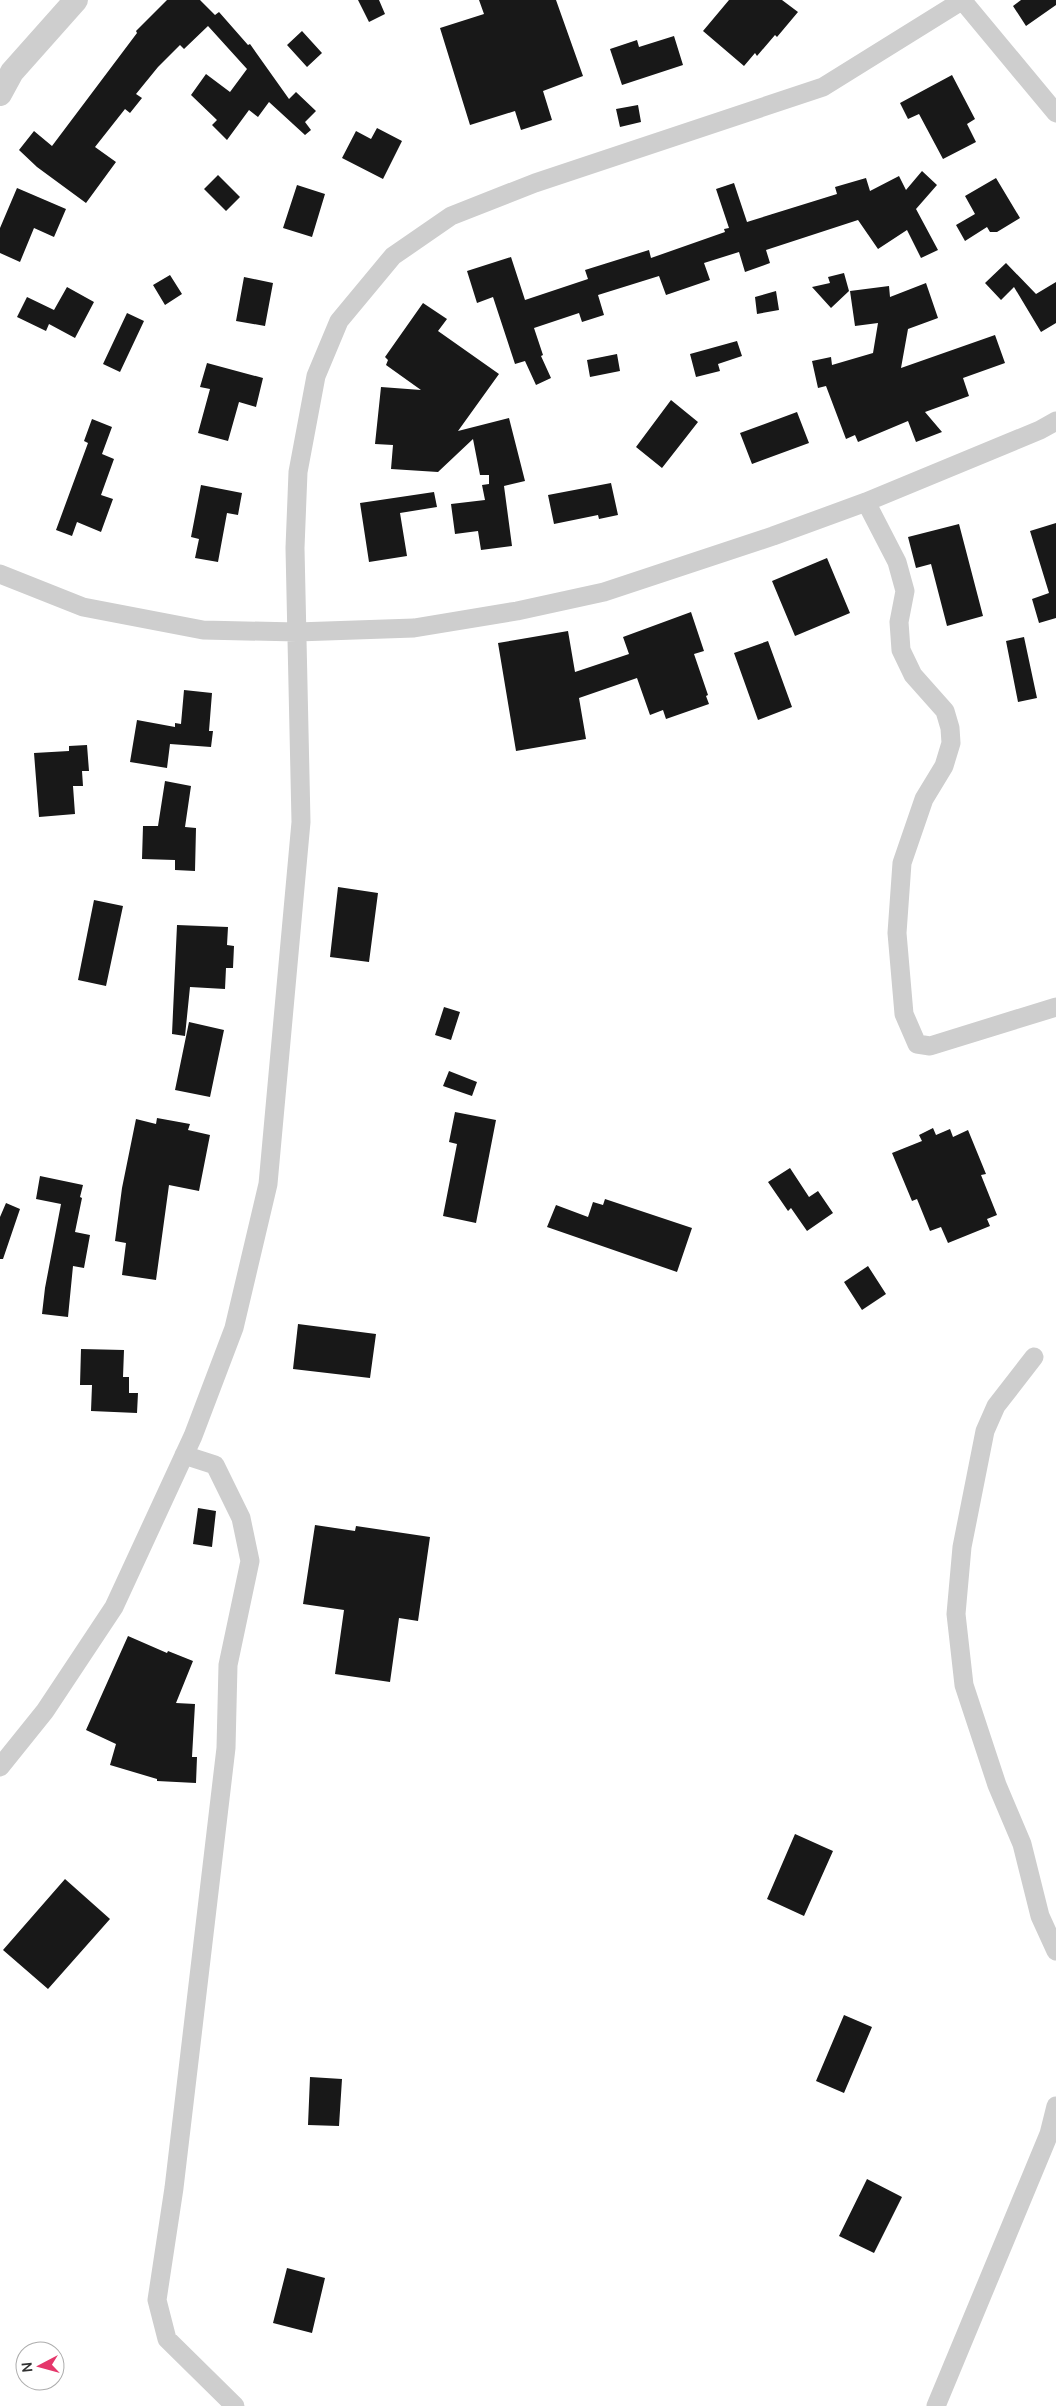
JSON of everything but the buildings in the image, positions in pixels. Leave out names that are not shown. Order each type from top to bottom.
[{"type":"street","points":[[0,94],[12,72],[76,0]]},
{"type":"street","points":[[0,1767],[45,1711],[114,1607],[184,1455],[234,1328],[268,1184],[302,822],[295,548],[298,472],[316,376],[339,321],[393,256],[451,216],[535,183],[823,87],[963,0],[1056,113]]},
{"type":"street","points":[[0,574],[83,607],[202,630],[297,632],[414,628],[517,611],[604,592],[866,502],[1040,430],[1056,421]]},
{"type":"street","points":[[866,502],[897,562],[905,591],[899,622],[901,650],[913,676],[945,711],[950,728],[951,743],[944,766],[924,799],[902,864],[897,933],[906,1020],[918,1044],[930,1046],[1056,1007]]},
{"type":"street","points":[[1034,1358],[996,1406],[985,1431],[962,1547],[956,1614],[964,1686],[997,1785],[1022,1844],[1040,1916],[1056,1951]]},
{"type":"street","points":[[184,1455],[215,1465],[242,1518],[250,1561],[228,1665],[226,1748],[174,2188],[157,2300],[167,2339],[235,2406]]},
{"type":"street","points":[[936,2406],[1049,2134],[1056,2106]]}]
